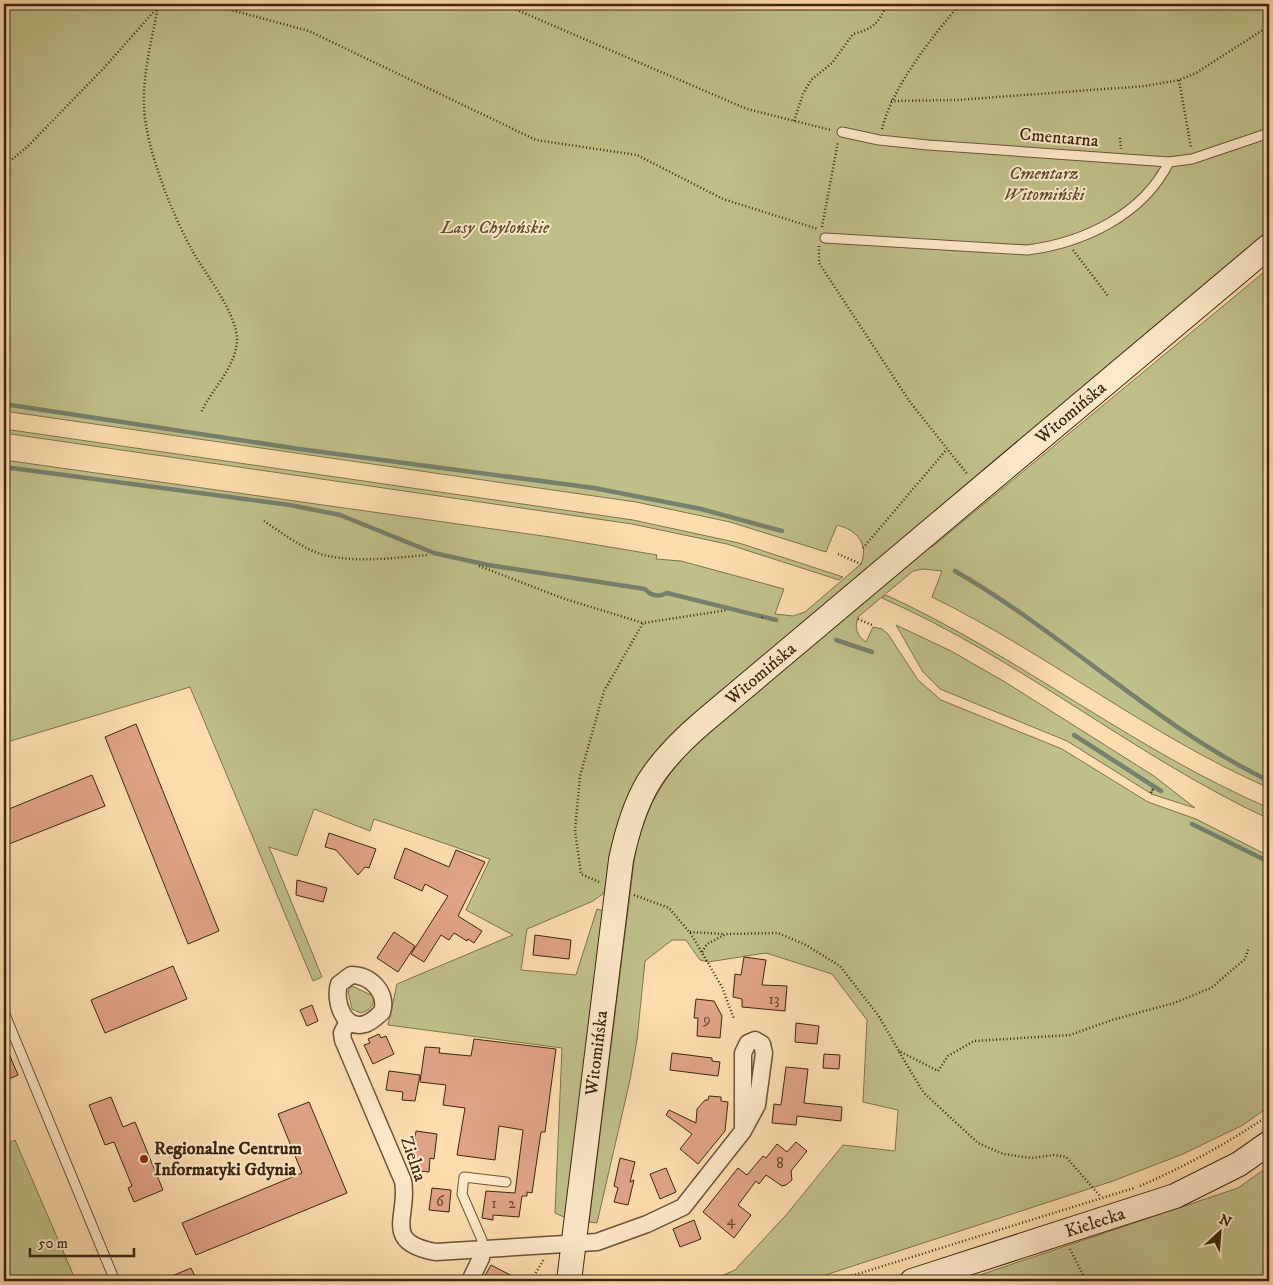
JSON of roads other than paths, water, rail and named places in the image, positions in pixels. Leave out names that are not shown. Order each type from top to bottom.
[{"type":"street","name":"Witomińska","points":[[569,1281],[620,860],[633,814],[650,779],[666,756],[1269,246]]},
{"type":"street","name":"Zielna","points":[[348,1021],[342,1033],[343,1040],[403,1181],[405,1200],[399,1220],[402,1233],[411,1243],[422,1249],[436,1252],[597,1242],[647,1224],[683,1208],[743,1131]]},
{"type":"street","name":"Kielecka","points":[[912,1281],[1063,1234],[1175,1196],[1239,1164],[1269,1143]]},
{"type":"street","points":[[470,1281],[481,1258],[482,1250]]},
{"type":"lane","name":"Cmentarna","points":[[841,132],[878,140],[1169,162],[1192,159],[1269,133]]},
{"type":"lane","points":[[825,238],[1027,250],[1068,242],[1117,219],[1137,205],[1159,181],[1169,162]]},
{"type":"lane","points":[[4,1012],[115,1281]]},
{"type":"lane","points":[[482,1250],[482,1240],[462,1194],[464,1178],[506,1182]]},
{"type":"waterway","points":[[4,404],[299,449],[594,488],[701,509],[782,531]]},
{"type":"waterway","points":[[4,467],[290,505],[340,515],[434,553],[488,565],[645,589],[655,595],[667,593],[776,620]]},
{"type":"waterway","points":[[955,571],[1035,623],[1187,733],[1269,781]]},
{"type":"waterway","points":[[836,640],[872,652]]},
{"type":"waterway","points":[[1074,735],[1161,791]]},
{"type":"waterway","points":[[1192,824],[1269,862]]},
{"type":"place","name":"Regionalne Centrum Informatyki Gdynia","points":[[144,1159]]},
{"type":"park label","name":"Cmentarz Witomiński","points":[[1044,184]]},
{"type":"park label","name":"Lasy Chylońskie","points":[[495,228]]}]
